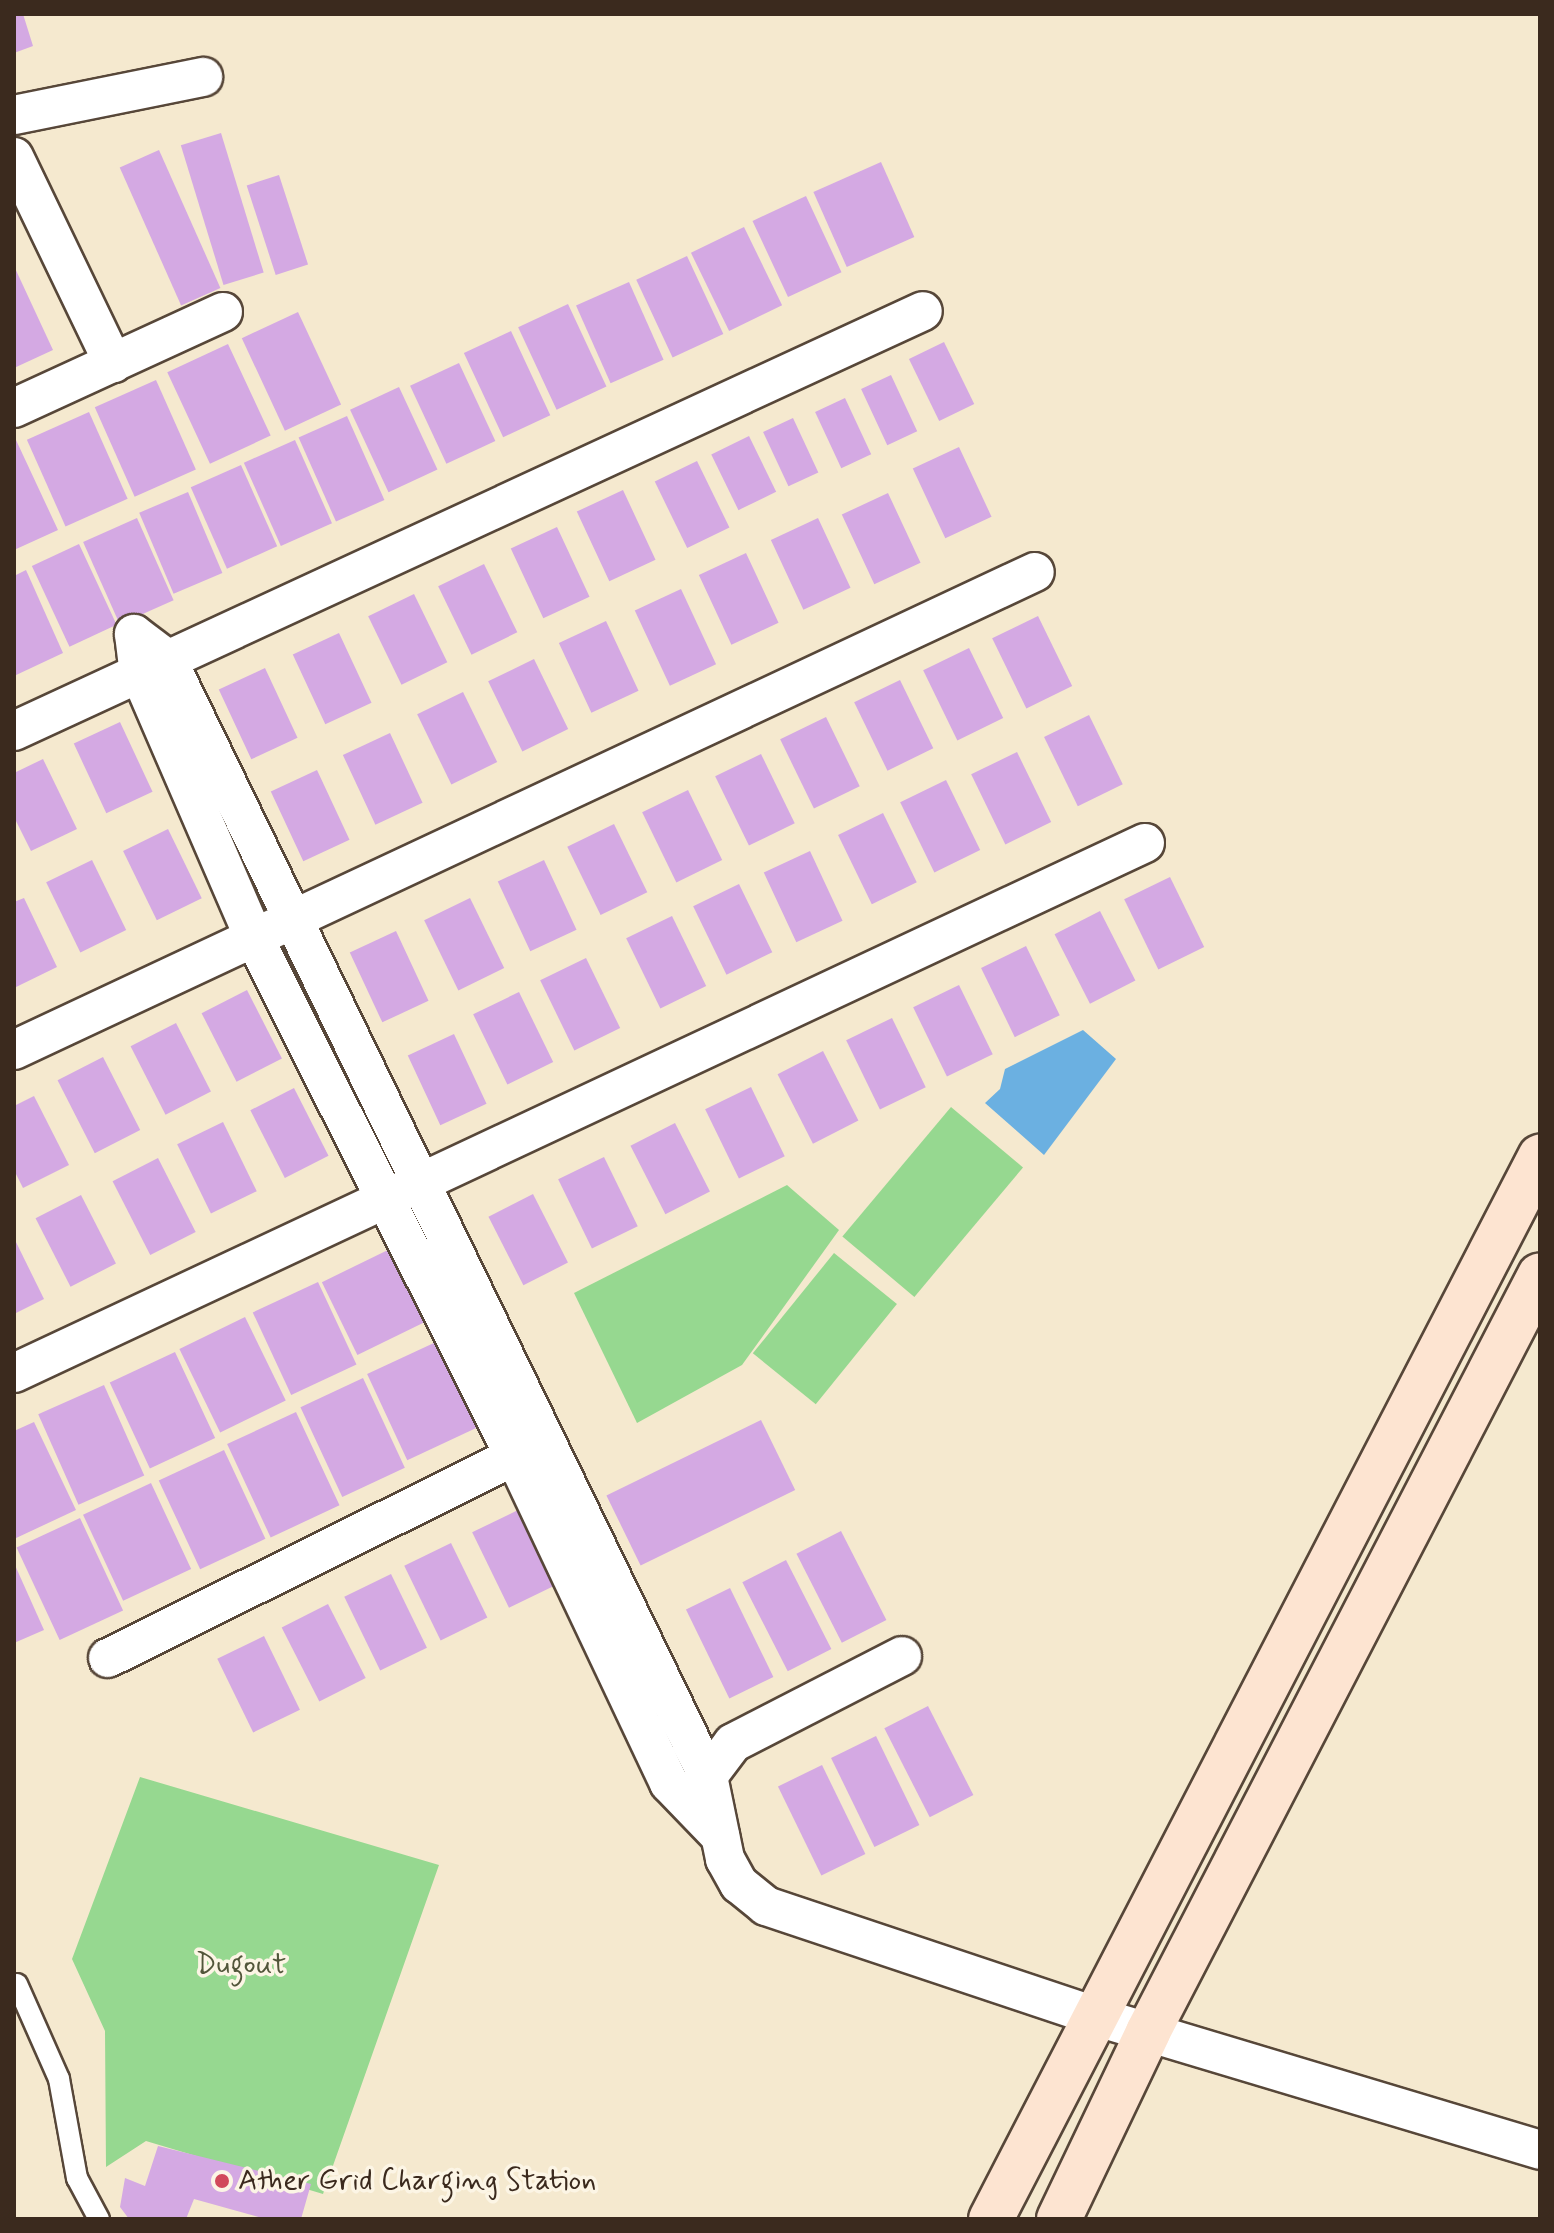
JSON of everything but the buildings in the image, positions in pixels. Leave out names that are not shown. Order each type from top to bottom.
[{"type":"street","points":[[14,115],[203,77]]},
{"type":"street","points":[[14,157],[113,363]]},
{"type":"street","points":[[14,731],[923,311]]},
{"type":"street","points":[[14,408],[223,312]]},
{"type":"street","points":[[14,1050],[1035,572]]},
{"type":"street","points":[[153,665],[291,918],[419,1183],[669,1783],[720,1836]]},
{"type":"street","points":[[153,665],[253,936],[384,1198],[530,1448],[708,1776],[720,1836],[739,1884],[766,1906],[1094,2016],[1540,2150]]},
{"type":"street","points":[[14,1373],[1145,843]]},
{"type":"street","points":[[991,2219],[1056,2084],[1540,1157]]},
{"type":"street","points":[[1059,2219],[1148,2032],[1540,1275]]},
{"type":"street","points":[[108,1658],[530,1448]]},
{"type":"street","points":[[708,1776],[733,1743],[902,1656]]},
{"type":"lane","points":[[17,1984],[59,2079],[77,2178],[99,2219]]},
{"type":"green space","points":[[951,1107],[1023,1167],[914,1297],[842,1236]]},
{"type":"green space","points":[[787,1185],[839,1230],[742,1365],[637,1423],[574,1293]]},
{"type":"green space","points":[[834,1253],[897,1304],[816,1404],[753,1353]]},
{"type":"green space","name":"Dugout","points":[[140,1777],[439,1865],[323,2194],[146,2141],[106,2167],[105,2031],[72,1959]]},
{"type":"water","points":[[1083,1030],[1116,1059],[1044,1155],[985,1103],[1000,1089],[1005,1069]]},
{"type":"place","name":"Ather Grid Charging Station","points":[[222,2181]]}]
